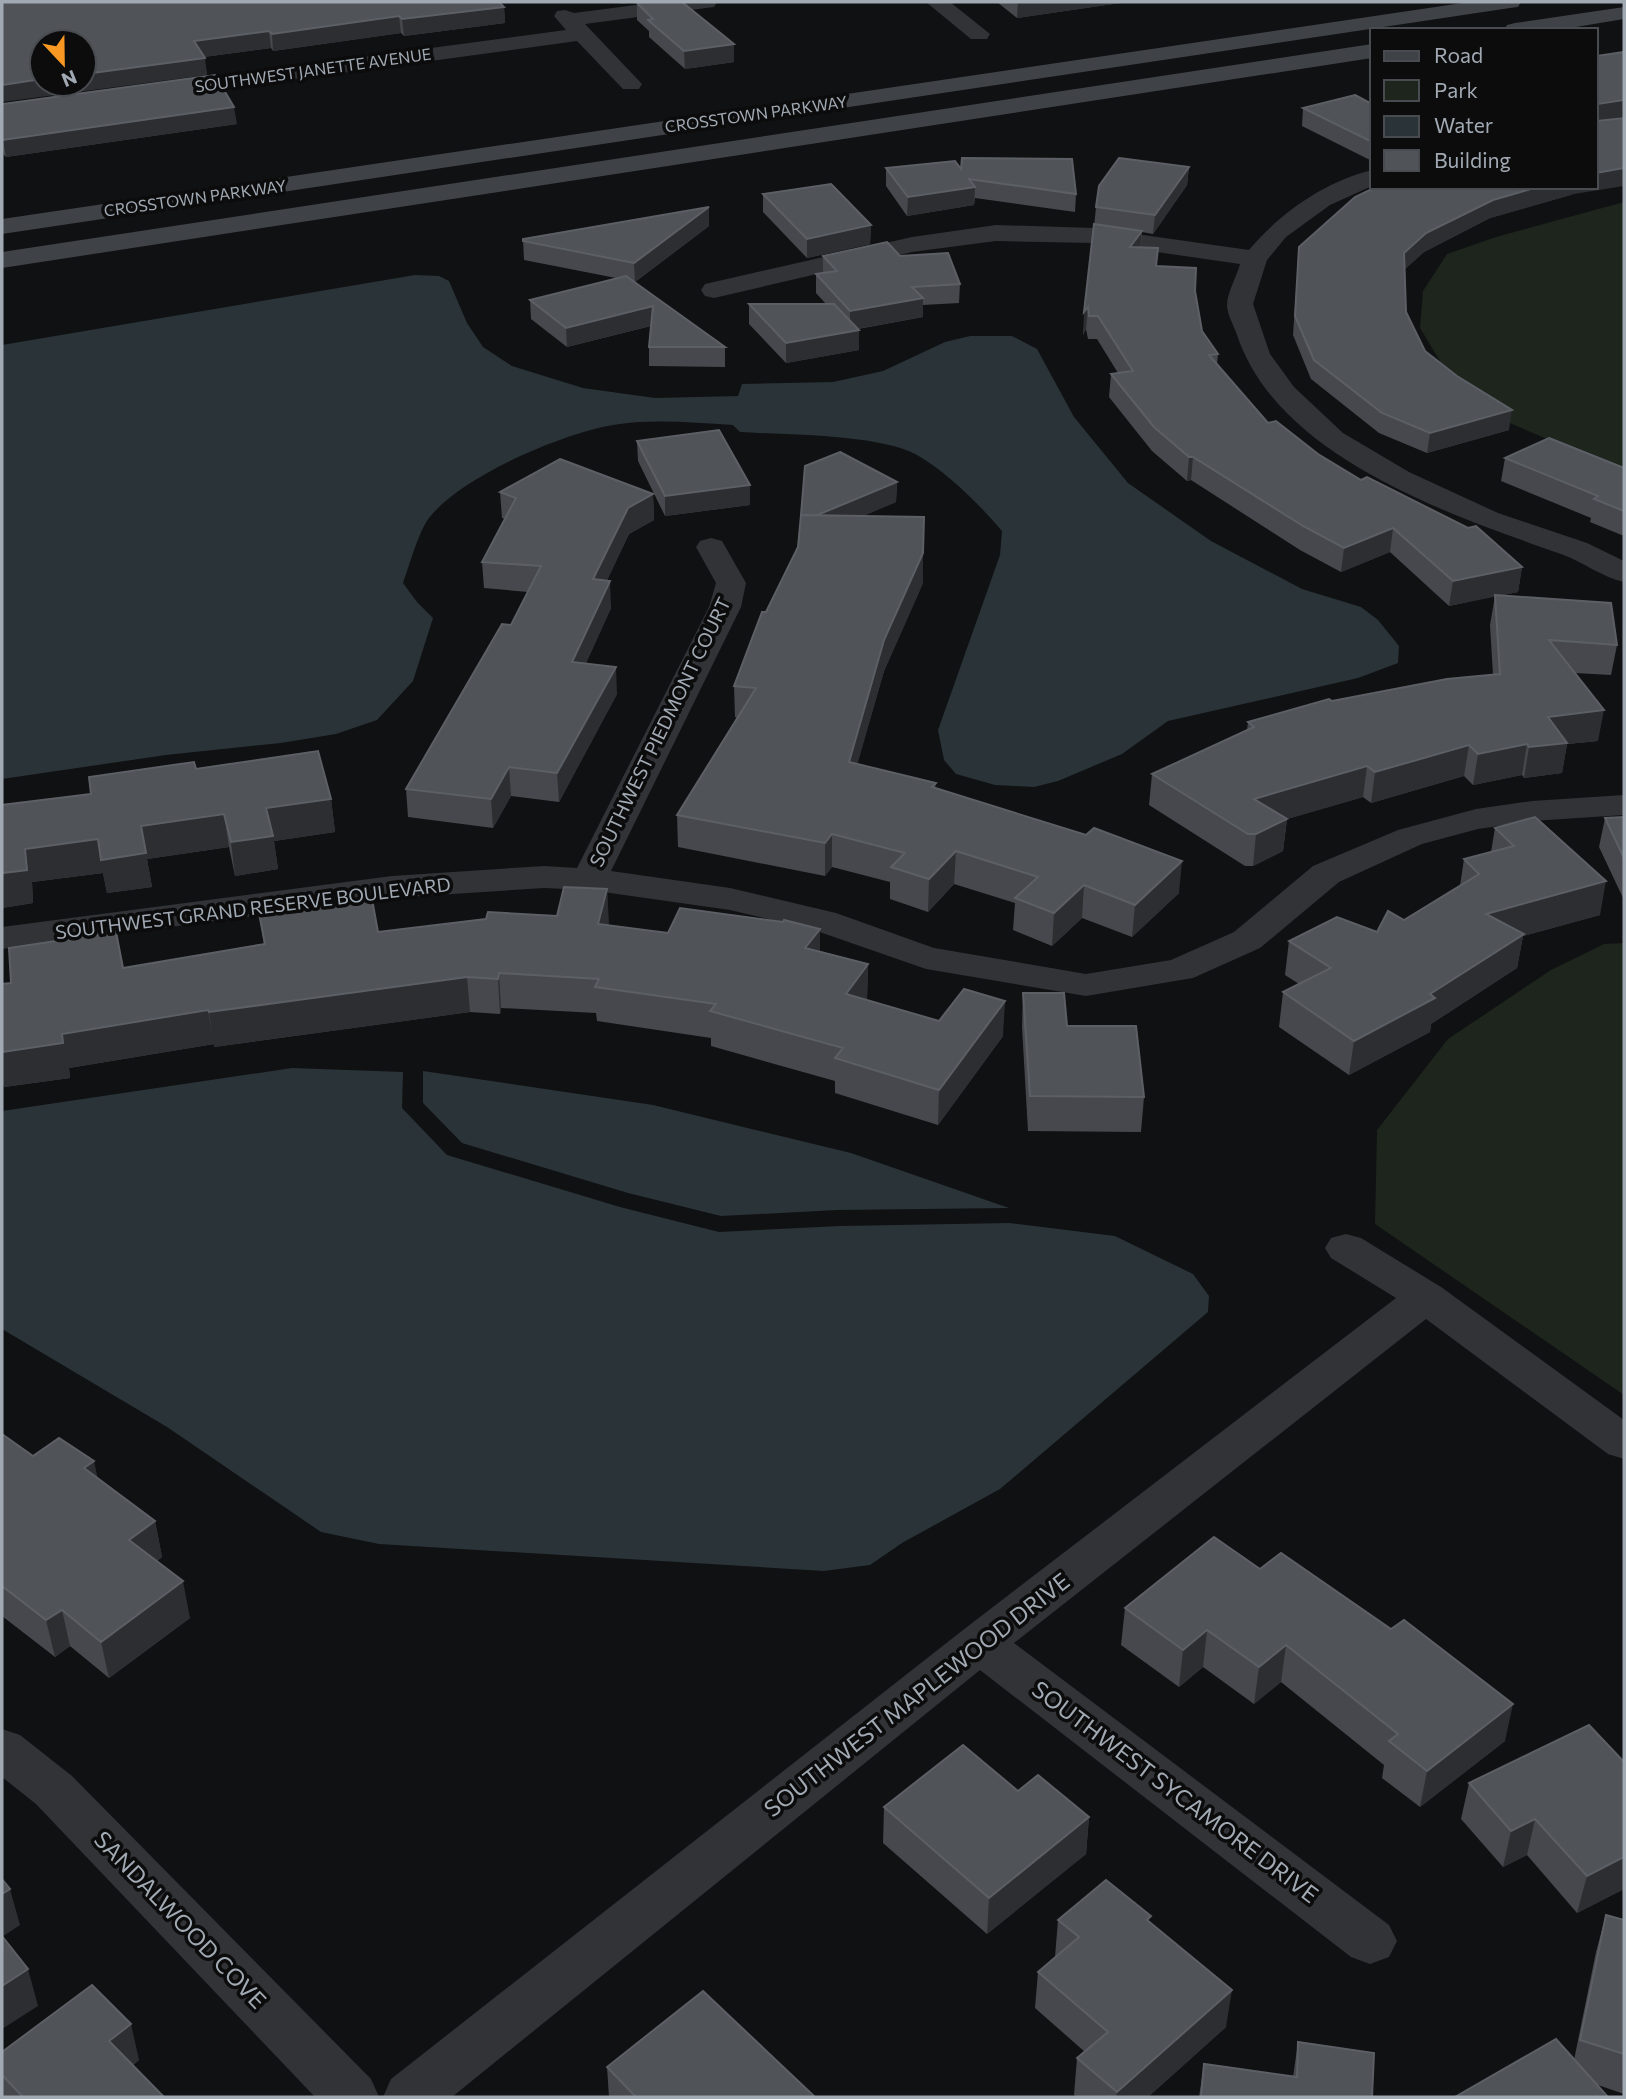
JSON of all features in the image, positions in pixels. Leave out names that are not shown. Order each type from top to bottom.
[{"type":"main road","name":"CROSSTOWN PARKWAY","points":[[2,227],[1510,2]]},
{"type":"main road","points":[[1528,28],[1624,13]]},
{"type":"main road","name":"CROSSTOWN PARKWAY","points":[[2,260],[1370,51]]},
{"type":"street","points":[[551,2],[631,84]]},
{"type":"street","name":"SOUTHWEST JANETTE AVENUE","points":[[140,93],[575,27],[706,2]]},
{"type":"street","points":[[937,2],[979,33]]},
{"type":"street","points":[[1370,178],[1321,200],[1277,232],[1255,259],[1240,304],[1257,355],[1284,393],[1333,439],[1399,478],[1487,519],[1576,549],[1624,573]]},
{"type":"street","points":[[714,290],[901,245],[949,237],[999,233],[1110,237],[1255,259]]},
{"type":"street","name":"SOUTHWEST PIEDMONT COURT","points":[[589,879],[725,607],[731,583],[711,547]]},
{"type":"street","name":"SOUTHWEST GRAND RESERVE BOULEVARD","points":[[2,938],[392,887],[544,877],[589,879],[730,900],[823,921],[926,958],[1086,985],[1180,970],[1236,945],[1247,940],[1325,874],[1410,838],[1476,819],[1532,811],[1624,805]]},
{"type":"street","points":[[1346,1248],[1426,1297],[1624,1443]]},
{"type":"street","name":"SOUTHWEST MAPLEWOOD DRIVE","points":[[411,2097],[980,1643],[1426,1297]]},
{"type":"street","name":"SOUTHWEST SYCAMORE DRIVE","points":[[980,1643],[1370,1941]]},
{"type":"street","name":"SANDALWOOD COVE","points":[[2,1749],[54,1790],[351,2097]]},
{"type":"green space","points":[[1624,202],[1624,468],[1563,446],[1491,415],[1456,388],[1420,328],[1423,291],[1447,254],[1496,237]]},
{"type":"green space","points":[[1624,943],[1624,1395],[1375,1224],[1377,1130],[1448,1039],[1551,970],[1604,944]]},
{"type":"water","points":[[415,275],[439,276],[449,281],[467,323],[483,347],[512,366],[583,388],[655,398],[738,396],[742,384],[833,382],[883,371],[945,342],[970,336],[1012,336],[1037,349],[1074,417],[1128,483],[1211,541],[1302,589],[1361,607],[1378,620],[1399,646],[1398,663],[1358,678],[1168,721],[1122,754],[1058,781],[1034,787],[995,785],[956,774],[944,760],[938,730],[1000,555],[1002,531],[993,521],[940,470],[900,448],[856,439],[740,432],[733,425],[676,422],[620,424],[573,435],[490,471],[444,502],[429,518],[403,583],[433,618],[413,681],[377,720],[336,734],[281,743],[166,755],[2,779],[2,345]]},
{"type":"water","points":[[292,1068],[403,1072],[402,1108],[447,1155],[620,1207],[719,1232],[840,1226],[1009,1223],[1115,1236],[1193,1274],[1209,1296],[1208,1312],[1000,1489],[902,1543],[870,1565],[824,1571],[379,1544],[321,1532],[167,1427],[2,1329],[2,1111]]},
{"type":"water","points":[[423,1071],[653,1105],[851,1153],[1009,1208],[837,1210],[721,1216],[628,1193],[462,1143],[423,1103]]},
{"type":"building","points":[[2,2],[499,2],[504,7],[402,19],[399,16],[272,34],[269,31],[194,41],[205,58],[98,72],[98,28],[28,28],[28,81],[2,85]]},
{"type":"building","points":[[682,2],[734,44],[684,51],[648,20],[653,19],[637,3]]},
{"type":"building","points":[[1624,52],[1624,100],[1598,104],[1598,56]]},
{"type":"building","points":[[215,75],[234,107],[3,140],[2,104],[46,98],[98,98],[98,91]]},
{"type":"building","points":[[1355,95],[1370,103],[1370,141],[1303,108]]},
{"type":"building","points":[[1624,118],[1624,168],[1598,173],[1598,121]]},
{"type":"building","points":[[962,158],[1072,159],[1076,194],[969,179],[975,187],[908,197],[886,168],[955,161],[961,169]]},
{"type":"building","points":[[1119,158],[1189,167],[1155,215],[1096,207],[1099,186]]},
{"type":"building","points":[[831,184],[871,225],[807,239],[763,194]]},
{"type":"building","points":[[1372,189],[1531,189],[1493,200],[1426,233],[1404,253],[1406,312],[1425,351],[1457,376],[1512,410],[1430,433],[1382,413],[1314,360],[1295,316],[1299,247],[1355,197]]},
{"type":"building","points":[[709,207],[634,263],[523,241],[523,239]]},
{"type":"building","points":[[1094,224],[1142,231],[1130,247],[1158,248],[1156,266],[1196,268],[1195,291],[1202,331],[1218,354],[1209,355],[1268,423],[1276,421],[1318,454],[1361,480],[1367,477],[1468,528],[1476,526],[1522,567],[1453,581],[1393,528],[1344,548],[1189,457],[1154,427],[1111,374],[1133,371],[1098,316],[1089,316],[1088,307],[1084,312]]},
{"type":"building","points":[[887,242],[900,256],[948,253],[960,284],[912,287],[923,298],[850,311],[816,274],[837,271],[823,256]]},
{"type":"building","points":[[626,276],[725,347],[649,347],[653,306],[566,328],[530,300]]},
{"type":"building","points":[[749,304],[834,304],[859,330],[786,343]]},
{"type":"building","points":[[719,430],[750,485],[665,496],[637,441]]},
{"type":"building","points":[[1549,438],[1624,468],[1624,511],[1594,499],[1598,496],[1505,458]]},
{"type":"building","points":[[840,452],[897,482],[815,516],[801,515],[805,466]]},
{"type":"building","points":[[560,459],[653,494],[628,508],[593,579],[610,581],[572,662],[616,667],[557,773],[509,767],[491,799],[406,789],[502,624],[511,625],[541,566],[482,562],[516,498],[500,492]]},
{"type":"building","points":[[801,515],[924,517],[923,553],[884,640],[849,762],[936,783],[932,787],[1086,835],[1094,828],[1182,861],[1135,905],[1084,885],[1054,913],[1015,898],[1038,877],[956,851],[929,879],[891,867],[905,853],[832,834],[825,843],[677,815],[756,688],[734,686],[762,612],[766,612],[798,547]]},
{"type":"building","points":[[1495,595],[1611,603],[1617,645],[1549,640],[1604,710],[1548,717],[1567,743],[1529,747],[1527,744],[1478,754],[1469,745],[1375,772],[1367,766],[1254,799],[1287,819],[1256,834],[1248,834],[1152,774],[1254,727],[1248,722],[1329,699],[1332,701],[1447,679],[1500,674]]},
{"type":"building","points":[[318,751],[331,799],[266,808],[273,836],[231,842],[224,814],[141,826],[146,853],[101,860],[98,839],[25,849],[27,870],[2,873],[2,805],[91,794],[89,777],[194,762],[196,769]]},
{"type":"building","points":[[1535,817],[1606,881],[1486,914],[1524,934],[1430,994],[1435,998],[1354,1041],[1283,992],[1331,968],[1289,941],[1337,917],[1377,932],[1388,911],[1404,920],[1479,874],[1464,859],[1514,846],[1495,828]]},
{"type":"building","points":[[1624,817],[1624,858],[1605,818]]},
{"type":"building","points":[[564,887],[607,889],[598,924],[668,933],[680,908],[783,922],[784,920],[820,929],[805,948],[868,964],[846,994],[939,1021],[964,989],[1005,1001],[939,1090],[835,1058],[843,1048],[710,1011],[716,1004],[595,987],[599,979],[499,973],[498,979],[467,977],[209,1012],[208,1010],[62,1034],[63,1043],[2,1052],[2,984],[11,983],[9,948],[116,932],[123,968],[265,944],[259,913],[372,899],[378,932],[486,919],[488,912],[557,916]]},
{"type":"building","points":[[1023,993],[1064,993],[1067,1026],[1136,1026],[1144,1097],[1030,1096]]},
{"type":"building","points":[[2,1434],[33,1456],[59,1438],[94,1461],[84,1468],[155,1521],[129,1540],[183,1581],[101,1642],[62,1610],[46,1620],[2,1586]]},
{"type":"building","points":[[1214,1537],[1260,1569],[1281,1553],[1391,1629],[1404,1620],[1513,1704],[1427,1771],[1389,1741],[1398,1734],[1286,1645],[1259,1667],[1207,1630],[1183,1650],[1125,1608]]},
{"type":"building","points":[[1589,1725],[1624,1762],[1624,1857],[1587,1876],[1535,1819],[1511,1831],[1469,1783]]},
{"type":"building","points":[[963,1745],[1018,1791],[1038,1775],[1089,1817],[989,1898],[884,1807]]},
{"type":"building","points":[[2,1879],[10,1889],[2,1894]]},
{"type":"building","points":[[1106,1880],[1151,1916],[1147,1920],[1232,1990],[1117,2092],[1077,2058],[1108,2032],[1038,1972],[1079,1937],[1058,1920]]},
{"type":"building","points":[[1606,1915],[1624,1920],[1624,2054],[1580,2040]]},
{"type":"building","points":[[2,1936],[28,1969],[2,1986]]},
{"type":"building","points":[[92,1985],[131,2024],[109,2041],[164,2097],[23,2097],[2,2075],[2,2052]]},
{"type":"building","points":[[703,1991],[815,2097],[636,2097],[607,2067]]},
{"type":"building","points":[[1556,2039],[1608,2097],[1455,2097]]},
{"type":"building","points":[[1298,2042],[1374,2053],[1372,2097],[1201,2097],[1204,2064],[1297,2077]]}]
